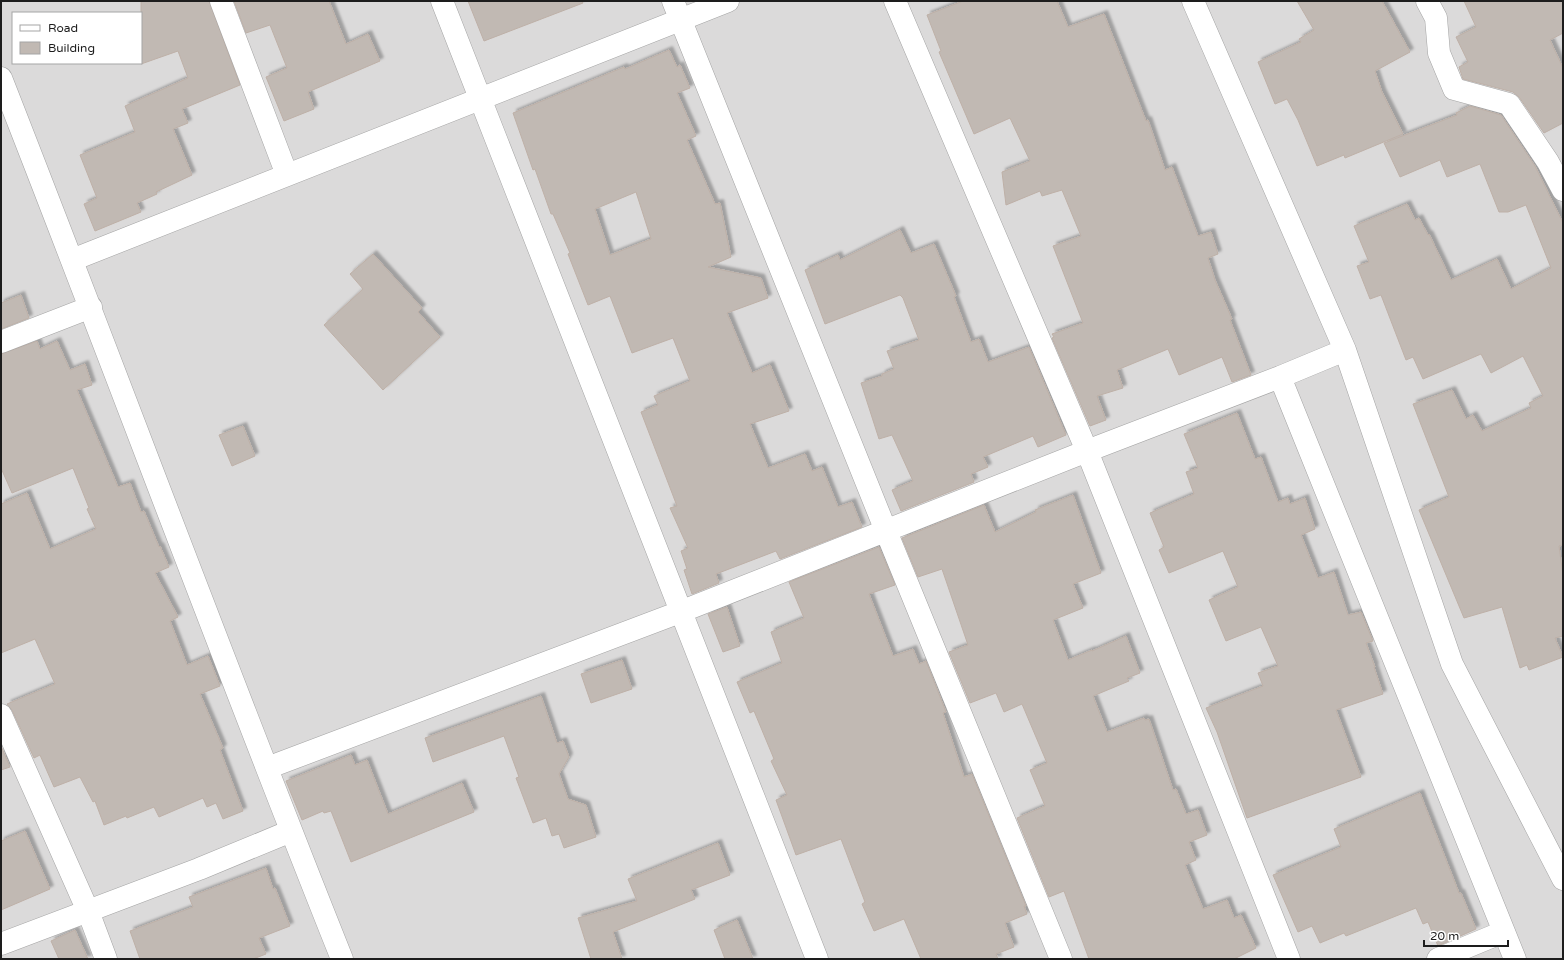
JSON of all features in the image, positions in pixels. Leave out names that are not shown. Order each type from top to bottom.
[{"type":"street","points":[[221,1],[287,176]]},
{"type":"street","points":[[442,1],[817,959]]},
{"type":"street","points":[[72,260],[480,99],[677,11],[728,1]]},
{"type":"street","points":[[895,1],[1087,450],[1290,959]]},
{"type":"street","points":[[1193,1],[1345,350],[1452,664],[1563,879]]},
{"type":"street","points":[[1427,1],[1436,18],[1439,53],[1454,89],[1509,104],[1548,162],[1563,190]]},
{"type":"street","points":[[677,11],[886,531],[1061,959]]},
{"type":"street","points":[[1,78],[91,307],[291,831],[342,959]]},
{"type":"street","points":[[1,342],[91,307]]},
{"type":"street","points":[[268,768],[680,612],[1087,450],[1280,378],[1345,350]]},
{"type":"street","points":[[1280,378],[1514,959]]},
{"type":"street","points":[[1,715],[88,911],[106,959]]},
{"type":"street","points":[[1,944],[198,869],[291,831]]},
{"type":"street","points":[[1438,959],[1503,932]]},
{"type":"shaded area","points":[[1,1],[1563,1],[1563,959],[1,959]]},
{"type":"building","points":[[141,1],[209,1],[240,85],[182,109],[188,123],[173,129],[192,175],[137,203],[141,212],[95,231],[84,204],[97,198],[80,155],[135,132],[125,106],[188,78],[178,51],[142,64]]},
{"type":"building","points":[[234,1],[329,1],[346,44],[368,34],[380,61],[308,92],[314,109],[284,121],[266,77],[287,68],[270,25],[246,33]]},
{"type":"building","points":[[468,1],[582,1],[583,3],[484,41]]},
{"type":"building","points":[[963,1],[1057,1],[1068,27],[1104,14],[1146,121],[1148,120],[1165,170],[1172,167],[1198,236],[1211,232],[1218,254],[1208,258],[1215,280],[1232,319],[1230,320],[1251,375],[1232,382],[1222,357],[1179,375],[1168,349],[1117,370],[1123,388],[1097,396],[1106,420],[1090,426],[1052,338],[1054,337],[1052,334],[1083,323],[1053,246],[1081,236],[1062,190],[1042,196],[1040,191],[1006,205],[1002,172],[1030,161],[1010,118],[974,134],[939,52],[941,51],[927,15]]},
{"type":"building","points":[[1297,1],[1382,1],[1410,52],[1375,71],[1382,92],[1403,134],[1345,158],[1344,155],[1317,166],[1298,120],[1287,99],[1275,104],[1258,62],[1301,42],[1299,39],[1314,30]]},
{"type":"building","points":[[1464,1],[1563,1],[1563,33],[1550,40],[1563,68],[1563,123],[1544,133],[1519,97],[1513,92],[1463,79],[1459,67],[1468,62],[1456,37],[1476,27]]},
{"type":"building","points":[[669,50],[677,67],[680,65],[690,88],[677,93],[696,136],[687,140],[715,204],[720,203],[731,257],[708,267],[761,278],[768,298],[727,313],[752,373],[770,365],[789,411],[750,424],[768,468],[805,454],[812,471],[822,467],[838,507],[852,502],[862,527],[780,559],[776,551],[716,574],[719,583],[692,594],[684,570],[687,569],[681,551],[688,548],[670,508],[677,506],[641,412],[658,405],[654,396],[690,381],[673,338],[632,353],[610,296],[588,305],[568,254],[570,253],[553,214],[551,214],[535,169],[533,170],[513,113],[624,67],[625,69]],"holes":[[[636,192],[651,239],[610,255],[595,209]]]},
{"type":"building","points":[[1470,106],[1501,115],[1535,166],[1563,223],[1563,545],[1559,546],[1563,575],[1563,636],[1555,638],[1563,657],[1529,670],[1527,665],[1520,668],[1502,607],[1464,618],[1419,510],[1449,497],[1413,404],[1452,390],[1466,419],[1473,415],[1482,431],[1531,408],[1529,403],[1543,396],[1523,356],[1491,373],[1481,354],[1423,379],[1413,357],[1406,360],[1381,295],[1370,299],[1357,266],[1369,262],[1354,226],[1407,204],[1415,220],[1419,218],[1428,235],[1429,234],[1451,280],[1497,259],[1511,289],[1551,268],[1526,205],[1508,212],[1499,212],[1480,164],[1447,177],[1440,160],[1400,177],[1384,143],[1457,115],[1456,113]]},
{"type":"building","points":[[900,230],[911,253],[934,244],[956,296],[954,297],[971,342],[979,339],[988,362],[1029,347],[1066,435],[1038,447],[1033,436],[983,457],[988,467],[971,474],[974,482],[901,511],[892,490],[913,481],[892,435],[879,439],[861,383],[882,376],[882,374],[894,369],[887,351],[919,340],[903,298],[900,295],[825,324],[805,270],[838,255],[840,260]]},
{"type":"building","points":[[373,254],[422,308],[418,312],[440,337],[383,390],[324,325],[363,289],[350,274]]},
{"type":"building","points":[[21,295],[29,318],[1,329],[1,303]]},
{"type":"building","points":[[37,341],[40,349],[57,341],[70,370],[85,364],[92,385],[77,390],[118,487],[130,483],[141,512],[144,511],[169,567],[155,573],[178,617],[170,621],[187,665],[208,656],[220,686],[200,694],[223,748],[220,750],[243,811],[223,819],[216,803],[207,807],[203,798],[159,817],[154,807],[127,818],[126,816],[104,825],[95,801],[93,802],[80,777],[54,787],[40,755],[34,758],[12,710],[7,704],[55,684],[35,639],[1,653],[1,504],[27,493],[50,549],[96,529],[87,509],[89,508],[73,468],[12,493],[1,468],[1,354]]},
{"type":"building","points":[[1237,413],[1255,459],[1261,457],[1278,502],[1288,498],[1290,504],[1305,498],[1315,529],[1301,535],[1318,578],[1334,572],[1348,615],[1361,612],[1373,641],[1366,643],[1383,694],[1336,710],[1361,777],[1247,818],[1217,732],[1206,708],[1263,686],[1258,673],[1278,666],[1261,627],[1226,641],[1209,600],[1238,587],[1223,551],[1169,573],[1159,550],[1164,547],[1150,513],[1194,494],[1186,472],[1198,468],[1184,434]]},
{"type":"building","points":[[243,426],[255,456],[232,466],[219,435]]},
{"type":"building","points":[[1073,495],[1101,573],[1073,584],[1083,608],[1053,620],[1068,660],[1126,636],[1140,673],[1127,678],[1129,681],[1093,696],[1107,732],[1144,718],[1145,720],[1149,719],[1173,790],[1176,789],[1186,814],[1198,810],[1207,835],[1189,842],[1196,860],[1185,865],[1203,909],[1227,900],[1234,918],[1241,915],[1256,948],[1234,959],[1089,959],[1064,891],[1049,897],[1017,818],[1045,806],[1030,770],[1047,763],[1022,704],[1004,712],[996,693],[970,703],[949,652],[968,645],[942,569],[918,577],[902,538],[984,505],[995,532],[1036,512],[1035,510]]},
{"type":"building","points":[[879,547],[895,585],[869,594],[893,656],[913,649],[919,664],[926,661],[946,712],[943,713],[964,777],[972,774],[1026,906],[1024,906],[1027,914],[1005,923],[1014,947],[996,954],[998,959],[921,959],[904,919],[874,931],[862,904],[865,902],[841,839],[796,855],[776,800],[787,795],[771,761],[774,759],[754,711],[750,713],[737,682],[782,663],[771,632],[804,618],[789,582]]},
{"type":"building","points":[[727,607],[740,646],[723,652],[708,614]]},
{"type":"building","points":[[622,660],[632,689],[591,703],[581,674]]},
{"type":"building","points":[[541,696],[557,743],[563,741],[569,757],[559,774],[568,799],[586,805],[596,837],[564,848],[559,834],[552,836],[546,818],[533,823],[516,778],[519,777],[504,736],[433,762],[425,738]]},
{"type":"building","points":[[1,746],[10,767],[1,770]]},
{"type":"building","points":[[351,755],[355,765],[367,760],[388,814],[462,783],[474,812],[351,862],[331,811],[324,813],[323,811],[302,820],[286,781]]},
{"type":"building","points":[[1420,793],[1459,893],[1461,893],[1476,929],[1438,946],[1428,922],[1423,924],[1416,908],[1346,936],[1344,933],[1320,943],[1312,926],[1298,932],[1273,875],[1341,847],[1334,829]]},
{"type":"building","points":[[25,831],[50,889],[1,910],[1,841]]},
{"type":"building","points":[[718,843],[730,875],[691,890],[695,899],[613,932],[622,959],[591,959],[578,918],[637,901],[628,879]]},
{"type":"building","points":[[266,868],[273,889],[275,888],[290,926],[259,938],[266,954],[253,959],[140,959],[130,931],[193,907],[189,897]]},
{"type":"building","points":[[737,920],[753,959],[725,959],[714,930]]},
{"type":"building","points":[[75,930],[88,959],[59,959],[51,941]]}]
